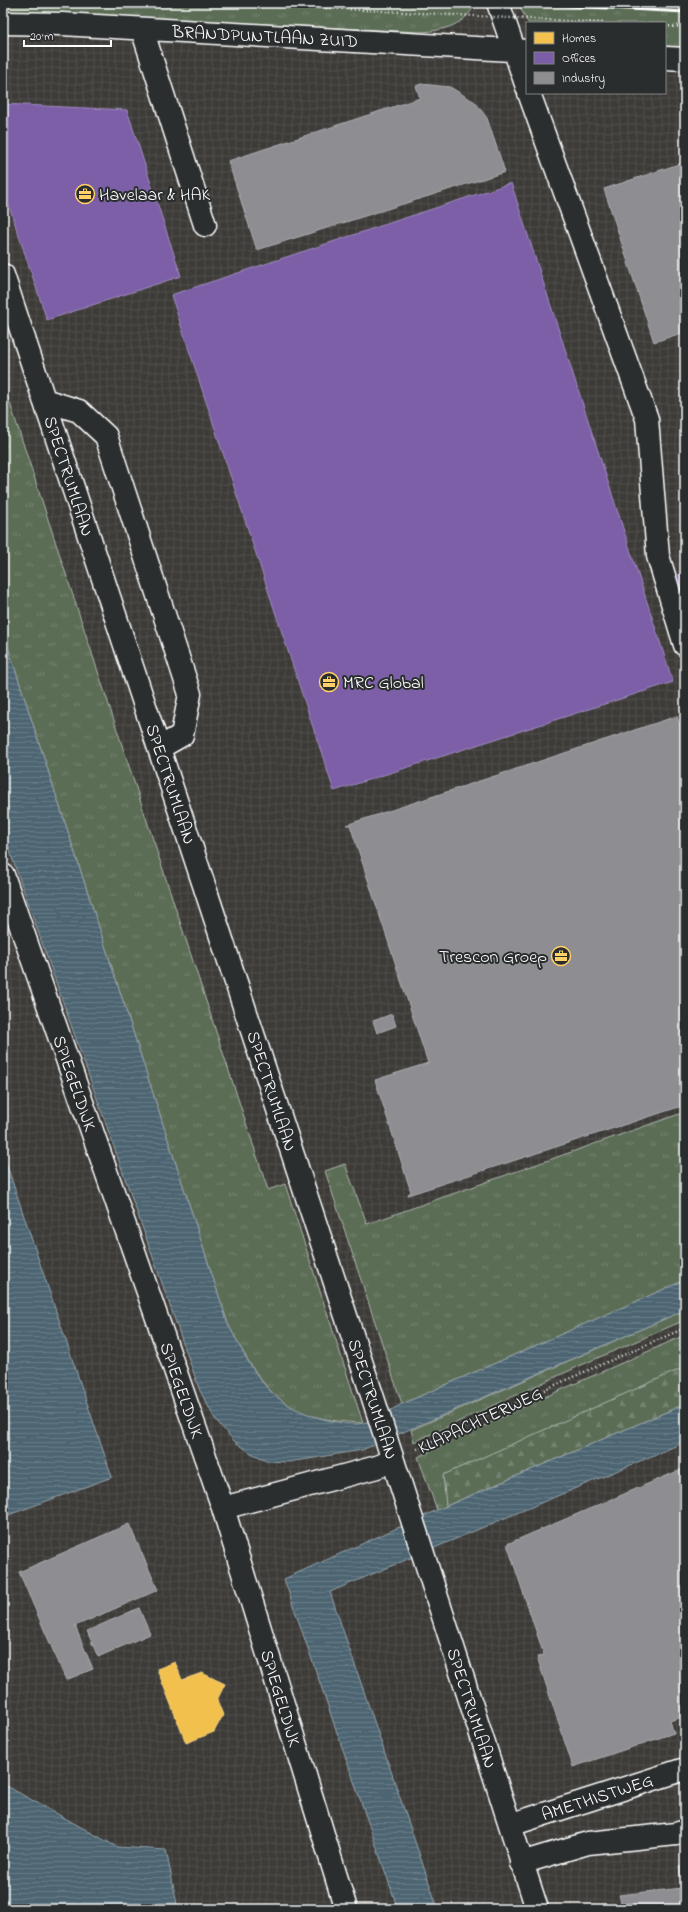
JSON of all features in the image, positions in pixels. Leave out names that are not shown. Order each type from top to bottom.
[{"type":"street","points":[[498,3],[520,50],[526,82]]},
{"type":"street","name":"BRANDPUNTLAAN ZUID","points":[[3,23],[62,24],[520,50]]},
{"type":"street","points":[[142,29],[205,225]]},
{"type":"street","points":[[666,58],[685,59]]},
{"type":"street","points":[[529,94],[647,419],[658,556],[685,646]]},
{"type":"street","name":"SPECTRUMLAAN","points":[[3,275],[393,1460],[537,1909]]},
{"type":"street","points":[[44,400],[79,411],[106,436],[190,694],[182,735],[159,748]]},
{"type":"street","name":"SPIEGELDIJK","points":[[3,875],[223,1508],[346,1909]]},
{"type":"street","points":[[223,1508],[377,1467],[393,1460]]},
{"type":"street","name":"AMETHISTWEG","points":[[510,1826],[685,1769]]},
{"type":"street","points":[[522,1863],[588,1843],[676,1834],[685,1831]]},
{"type":"path","points":[[234,3],[586,22]]},
{"type":"path","points":[[666,26],[685,27]]},
{"type":"path","name":"KLAPACHTERWEG","points":[[393,1460],[566,1380],[685,1328]]},
{"type":"shaded area","points":[[3,3],[685,3],[685,1909],[3,1909]]},
{"type":"green space","points":[[3,3],[475,3],[471,11],[460,22],[445,28],[421,32],[3,11]]},
{"type":"green space","points":[[518,3],[685,3],[685,47],[666,46],[666,22],[528,22]]},
{"type":"green space","points":[[3,382],[268,1190],[285,1184],[363,1423],[335,1421],[312,1416],[293,1408],[278,1398],[264,1384],[252,1367],[228,1324],[3,632]]},
{"type":"green space","points":[[685,1112],[685,1280],[402,1404],[325,1171],[345,1164],[367,1224]]},
{"type":"green space","points":[[685,1310],[685,1320],[586,1363],[414,1442],[411,1430]]},
{"type":"green space","points":[[685,1335],[685,1404],[437,1510],[418,1457],[538,1400]]},
{"type":"green space","points":[[685,1367],[685,1404],[446,1506],[443,1475]]},
{"type":"water","points":[[3,632],[228,1324],[246,1358],[265,1386],[290,1406],[307,1414],[335,1422],[359,1424],[685,1280],[685,1310],[362,1450],[288,1462],[268,1461],[251,1453],[234,1441],[215,1419],[200,1391],[3,832]]},
{"type":"water","points":[[3,1154],[112,1477],[3,1517]]},
{"type":"water","points":[[685,1404],[685,1442],[330,1592],[438,1909],[398,1909],[284,1579],[437,1510]]},
{"type":"water","points":[[3,1784],[117,1847],[166,1850],[178,1909],[3,1909]]},
{"type":"building: Homes","points":[[175,1662],[182,1680],[202,1673],[225,1684],[217,1700],[223,1715],[214,1732],[186,1743],[157,1669]]},
{"type":"building: Offices","points":[[3,104],[127,110],[181,276],[47,320],[3,188]]},
{"type":"building: Offices","points":[[511,183],[673,682],[334,791],[171,295]]},
{"type":"building: Offices","points":[[685,573],[685,612],[673,577]]},
{"type":"building: Industry","points":[[421,84],[450,87],[475,102],[487,118],[505,172],[257,250],[228,161],[420,98],[416,86]]},
{"type":"building: Industry","points":[[685,162],[685,332],[654,342],[604,189]]},
{"type":"building: Industry","points":[[677,716],[685,740],[685,1105],[408,1195],[411,1192],[375,1080],[428,1063],[350,825],[346,825]]},
{"type":"building: Industry","points":[[392,1014],[396,1026],[377,1033],[373,1021]]},
{"type":"building: Industry","points":[[685,1468],[685,1716],[670,1721],[674,1733],[573,1767],[537,1657],[544,1655],[507,1544]]},
{"type":"building: Industry","points":[[129,1524],[158,1590],[75,1626],[93,1669],[66,1680],[19,1572]]},
{"type":"building: Industry","points":[[139,1608],[150,1634],[98,1657],[87,1631]]},
{"type":"building: Industry","points":[[685,1866],[685,1909],[623,1909],[619,1895],[682,1888],[679,1867]]},
{"type":"railway","points":[[515,3],[685,12]]},
{"type":"place","name":"Havelaar & HAK","points":[[85,194]]},
{"type":"place","name":"MRC Global","points":[[329,682]]},
{"type":"place","name":"Trescon Groep","points":[[561,956]]}]
